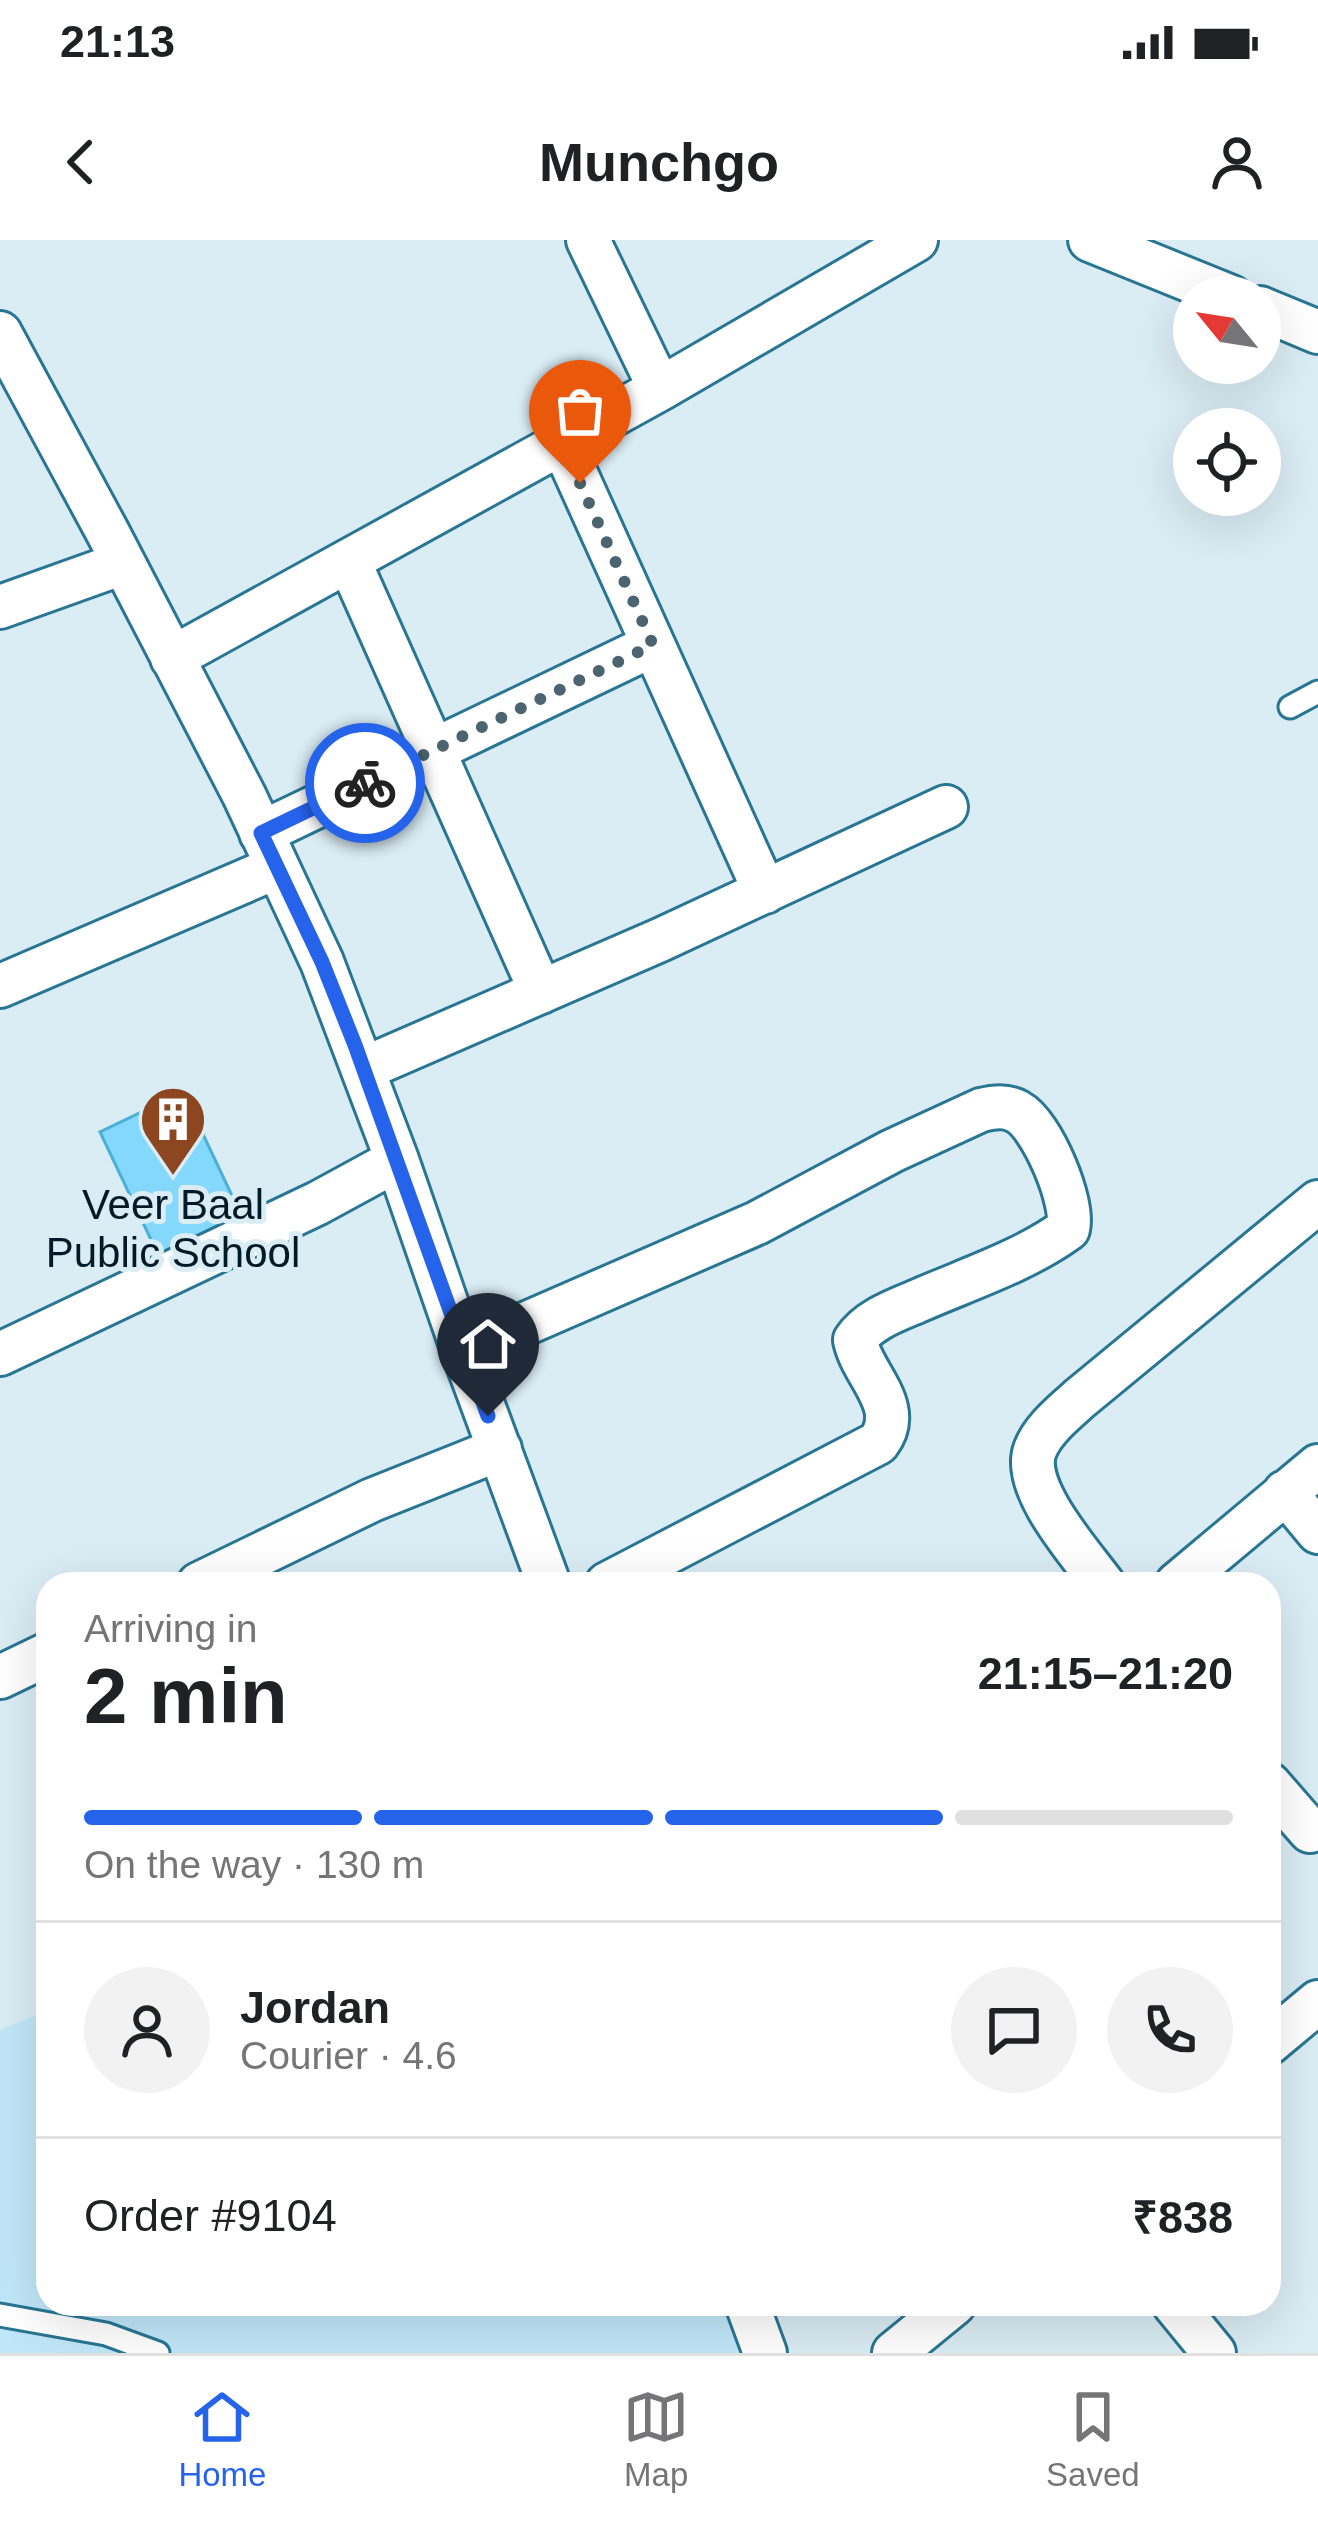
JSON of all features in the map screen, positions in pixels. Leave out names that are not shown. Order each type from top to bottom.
[{"type":"street","points":[[588,240],[659,389]]},
{"type":"street","points":[[172,658],[659,389],[916,240]]},
{"type":"street","points":[[1090,240],[1180,276]]},
{"type":"street","points":[[1281,317],[1318,332]]},
{"type":"street","points":[[5,353],[123,562],[322,962],[545,1572]]},
{"type":"street","points":[[562,443],[765,892]]},
{"type":"street","points":[[349,560],[541,992]]},
{"type":"street","points":[[0,608],[123,562]]},
{"type":"street","points":[[0,986],[269,850],[434,750],[653,645]]},
{"type":"street","points":[[363,1069],[946,807]]},
{"type":"street","points":[[463,1351],[757,1222],[892,1150],[981,1111],[1013,1108],[1026,1117],[1067,1198],[1068,1229],[1027,1253],[884,1316],[859,1333],[857,1353],[883,1396],[889,1418],[887,1432],[878,1443],[630,1572]]},
{"type":"street","points":[[0,1354],[318,1203],[397,1160]]},
{"type":"street","points":[[1093,1572],[1048,1509],[1034,1480],[1033,1454],[1046,1431],[1318,1202]]},
{"type":"street","points":[[224,1572],[372,1500],[500,1449]]},
{"type":"street","points":[[1191,1572],[1302,1479],[1318,1532]]},
{"type":"street","points":[[0,1677],[36,1660]]},
{"type":"street","points":[[1281,1798],[1310,1831]]},
{"type":"street","points":[[1281,2033],[1318,2002]]},
{"type":"street","points":[[752,2316],[766,2353]]},
{"type":"street","points":[[894,2353],[939,2316]]},
{"type":"street","points":[[1184,2316],[1214,2353]]},
{"type":"lane","points":[[1290,707],[1318,692]]},
{"type":"lane","points":[[0,2315],[106,2334],[158,2353]]},
{"type":"shaded area","points":[[36,2015],[36,2316],[732,2316],[743,2353],[0,2353],[0,2030]]},
{"type":"building","name":"Veer Baal Public School","points":[[183,1092],[245,1223],[162,1263],[100,1132]]},
{"type":"way so far","points":[[365,783],[653,645],[580,483]]},
{"type":"place","name":"Veer Baal Public School","points":[[173,1178]]},
{"type":"route","points":[[365,783],[261,833],[355,1045],[488,1416]]}]
